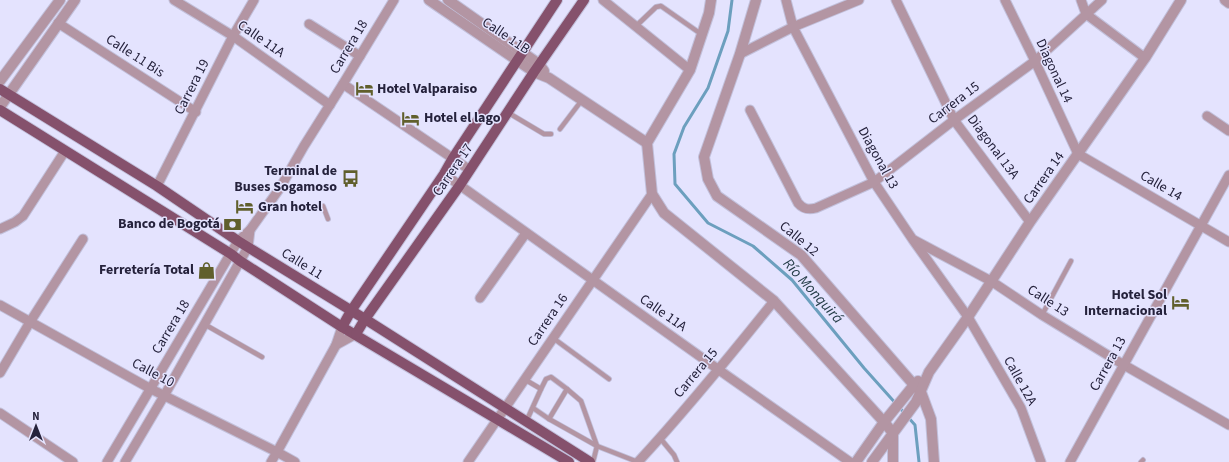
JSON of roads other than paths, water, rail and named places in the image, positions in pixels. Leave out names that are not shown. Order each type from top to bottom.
[{"type":"main road","name":"Carrera 17","points":[[342,327],[351,311],[444,174],[453,158],[558,0]]},
{"type":"main road","name":"Carrera 17","points":[[356,334],[365,319],[460,185],[536,68],[584,0]]},
{"type":"main road","name":"Calle 11","points":[[0,89],[157,186],[238,241],[365,319],[591,462]]},
{"type":"main road","points":[[0,108],[65,151],[231,254],[342,327],[569,462]]},
{"type":"street","points":[[0,81],[60,0]]},
{"type":"street","points":[[0,108],[75,0]]},
{"type":"street","name":"Calle 11A","points":[[174,0],[233,36],[330,105]]},
{"type":"street","name":"Carrera 19","points":[[157,186],[196,112],[233,36],[254,0]]},
{"type":"street","name":"Carrera 18","points":[[107,462],[238,241],[250,230],[280,188],[304,146],[394,0]]},
{"type":"street","name":"Calle 11B","points":[[429,0],[520,56]]},
{"type":"street","name":"Calle 11B","points":[[448,0],[549,78],[647,143]]},
{"type":"street","points":[[603,0],[690,70]]},
{"type":"street","points":[[711,0],[709,13],[690,70],[647,143],[652,194],[664,213],[774,301],[887,419],[893,433],[893,462]]},
{"type":"street","name":"Calle 12","points":[[756,0],[740,54],[704,157],[708,179],[717,196],[800,255],[914,390],[932,419],[934,462]]},
{"type":"street","name":"Diagonal 13","points":[[786,0],[793,27],[874,182],[912,240],[968,317]]},
{"type":"street","points":[[740,54],[793,27],[858,0]]},
{"type":"street","name":"Diagonal 13A","points":[[896,0],[954,120],[1030,222]]},
{"type":"street","name":"Diagonal 14","points":[[1005,0],[1078,154]]},
{"type":"street","points":[[1081,0],[1086,14],[1145,58]]},
{"type":"street","name":"Carrera 15","points":[[750,110],[798,202],[802,208],[810,210],[874,182],[954,120],[1035,61],[1102,0]]},
{"type":"street","name":"Carrera 14","points":[[856,462],[887,419],[929,372],[968,317],[1030,222],[1145,58],[1181,0]]},
{"type":"street","points":[[1225,0],[1229,3]]},
{"type":"street","name":"Calle 11 Bis","points":[[58,23],[196,112]]},
{"type":"street","points":[[309,24],[360,56]]},
{"type":"street","points":[[343,84],[470,170]]},
{"type":"street","points":[[1207,116],[1229,131]]},
{"type":"street","points":[[0,229],[15,222],[23,216],[65,151]]},
{"type":"street","name":"Calle 14","points":[[1078,154],[1229,242]]},
{"type":"street","name":"Calle 11A","points":[[444,174],[718,370],[850,462]]},
{"type":"street","name":"Carrera 13","points":[[1070,462],[1229,176]]},
{"type":"street","name":"Carrera 16","points":[[468,462],[652,194]]},
{"type":"street","name":"Carrera 18","points":[[125,462],[248,247],[250,230]]},
{"type":"street","points":[[480,298],[526,233]]},
{"type":"street","points":[[0,373],[30,322],[83,239]]},
{"type":"street","name":"Calle 13","points":[[912,240],[991,280],[1042,315],[1124,365],[1229,425]]},
{"type":"street","name":"Carrera 15","points":[[638,462],[718,370],[774,301]]},
{"type":"street","name":"Calle 10","points":[[0,305],[164,396],[295,462]]},
{"type":"street","name":"Calle 12A","points":[[968,317],[1021,408],[1041,462]]},
{"type":"street","name":"Carrera 17","points":[[271,462],[336,345],[342,327]]},
{"type":"street","points":[[336,345],[356,334]]},
{"type":"street","name":"Carrera 14","points":[[872,462],[916,402],[914,390]]},
{"type":"street","points":[[0,413],[74,462]]},
{"type":"lane","points":[[636,27],[656,7],[661,6],[701,34]]},
{"type":"lane","points":[[560,129],[582,100]]},
{"type":"lane","points":[[507,112],[544,134],[551,134]]},
{"type":"lane","points":[[323,206],[328,219]]},
{"type":"lane","points":[[1042,315],[1071,261]]},
{"type":"lane","points":[[204,324],[262,357]]},
{"type":"lane","points":[[553,338],[609,379]]},
{"type":"lane","points":[[526,422],[546,379],[551,377],[568,389],[581,401],[597,446],[591,462]]},
{"type":"lane","points":[[524,379],[541,389]]},
{"type":"lane","points":[[549,419],[568,389]]},
{"type":"lane","points":[[533,408],[549,419],[597,446],[638,462]]},
{"type":"lane","points":[[660,438],[674,455],[677,462]]},
{"type":"waterway","name":"Río Monquirá","points":[[732,0],[728,31],[708,88],[684,127],[674,154],[675,184],[708,223],[753,246],[792,280],[864,368],[915,425],[919,462]]},
{"type":"place","name":"Hotel Valparaiso","points":[[364,89]]},
{"type":"place","name":"Hotel el lago","points":[[411,118]]},
{"type":"place","name":"Terminal de Buses Sogamoso","points":[[350,179]]},
{"type":"place","name":"Gran hotel","points":[[245,207]]},
{"type":"place","name":"Banco de Bogotá","points":[[233,224]]},
{"type":"place","name":"Ferretería Total","points":[[207,270]]},
{"type":"place","name":"Hotel Sol Internacional","points":[[1180,303]]}]
